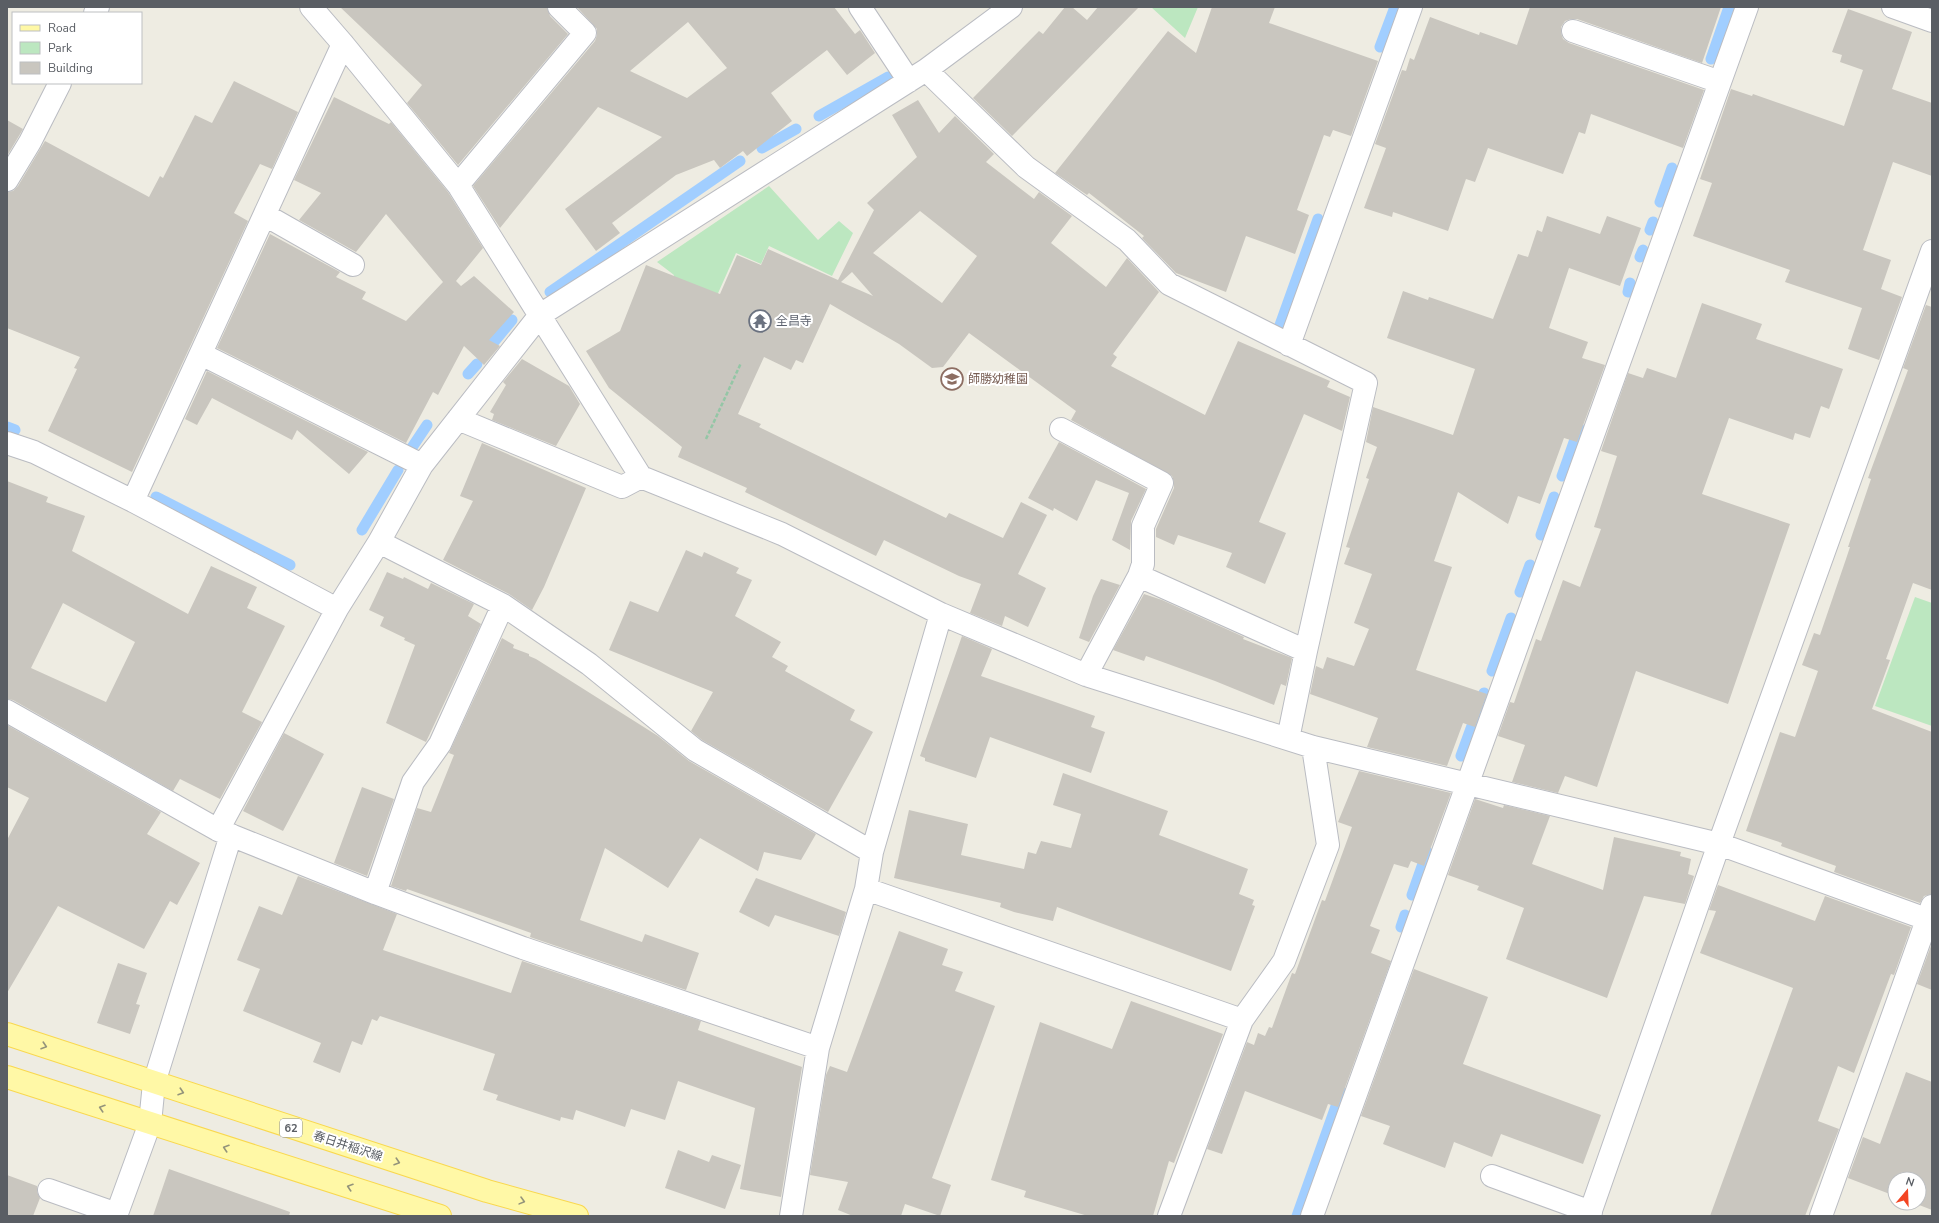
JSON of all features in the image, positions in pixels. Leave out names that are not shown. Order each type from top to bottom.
[{"type":"main road","name":"春日井稲沢線","points":[[7,1034],[487,1191],[578,1216]]},
{"type":"main road","points":[[7,1078],[440,1216]]},
{"type":"street","points":[[311,7],[343,44],[458,186],[641,477],[782,534],[941,614],[1086,675],[1314,747],[1718,844],[1930,915],[1821,1216]]},
{"type":"street","points":[[458,186],[585,33],[559,7]]},
{"type":"street","points":[[860,7],[918,76],[1026,167],[1127,240],[1169,284],[1366,383],[1306,651],[1288,739]]},
{"type":"street","points":[[49,1190],[116,1215],[150,1123],[154,1083],[225,833],[337,609],[379,542],[422,465],[540,315],[918,76],[1011,7]]},
{"type":"street","points":[[1289,345],[1411,7]]},
{"type":"street","points":[[1312,1216],[1469,783],[1746,7]]},
{"type":"street","points":[[1893,7],[1932,21]]},
{"type":"street","points":[[1573,31],[1720,82]]},
{"type":"street","points":[[133,501],[343,44]]},
{"type":"street","points":[[7,180],[30,142],[59,84]]},
{"type":"street","points":[[265,215],[352,265]]},
{"type":"street","points":[[1492,1176],[1590,1214],[1718,844],[1932,251]]},
{"type":"street","points":[[201,354],[422,465]]},
{"type":"street","points":[[458,419],[622,487],[641,477]]},
{"type":"street","points":[[1061,429],[1162,483],[1142,526],[1143,564],[1139,576],[1086,675]]},
{"type":"street","points":[[7,443],[34,452],[133,501],[337,609]]},
{"type":"street","points":[[379,542],[503,605],[589,664],[695,750],[872,852]]},
{"type":"street","points":[[1139,576],[1306,651]]},
{"type":"street","points":[[375,894],[413,782],[440,744],[503,605]]},
{"type":"street","points":[[791,1216],[818,1048],[866,889],[872,852],[941,614]]},
{"type":"street","points":[[7,711],[225,833],[375,894],[523,948],[818,1048]]},
{"type":"street","points":[[1169,1216],[1242,1020],[1284,961],[1328,845],[1314,747]]},
{"type":"street","points":[[866,889],[1242,1020]]},
{"type":"path","points":[[706,439],[741,363]]},
{"type":"green space","points":[[1151,7],[1198,7],[1185,38]]},
{"type":"green space","points":[[769,186],[818,240],[839,221],[853,233],[832,276],[769,246],[761,264],[736,253],[715,300],[672,281],[674,275],[657,262]]},
{"type":"green space","points":[[1915,597],[1932,603],[1932,726],[1875,706]]},
{"type":"building","points":[[340,7],[547,7],[550,16],[568,34],[458,165],[407,103],[422,85]]},
{"type":"building","points":[[577,7],[834,7],[855,34],[860,30],[875,53],[847,75],[827,50],[771,93],[792,121],[747,156],[743,151],[720,168],[714,160],[676,175],[612,223],[620,233],[596,251],[565,209],[662,137],[598,107],[500,228],[473,186],[595,41],[597,29]],"holes":[[[688,22],[727,68],[687,98],[630,71]]]},
{"type":"building","points":[[1065,7],[1072,7],[1087,20],[1098,7],[1139,7],[1012,136],[973,98],[1039,31],[1043,34]]},
{"type":"building","points":[[1212,7],[1275,7],[1269,23],[1378,61],[1351,136],[1333,130],[1330,137],[1324,135],[1297,210],[1309,215],[1295,254],[1246,236],[1226,292],[1176,273],[1142,238],[1144,236],[1089,193],[1087,195],[1055,173],[1168,31],[1196,53]]},
{"type":"building","points":[[1530,7],[1721,7],[1702,63],[1577,19],[1565,21],[1561,27],[1563,39],[1569,43],[1704,90],[1683,148],[1591,114],[1585,134],[1579,132],[1563,174],[1488,148],[1475,182],[1466,179],[1448,231],[1393,212],[1392,217],[1364,208],[1386,148],[1375,144],[1402,70],[1406,71],[1410,58],[1414,60],[1430,17],[1479,35],[1480,32],[1517,45]]},
{"type":"building","points":[[1848,9],[1912,32],[1892,89],[1932,103],[1932,176],[1893,162],[1863,250],[1891,260],[1881,289],[1902,297],[1879,360],[1848,349],[1862,308],[1785,282],[1790,270],[1693,236],[1712,183],[1700,179],[1731,89],[1752,96],[1753,94],[1844,126],[1863,70],[1840,62],[1842,55],[1832,52]]},
{"type":"building","points":[[234,81],[298,112],[272,169],[260,164],[234,213],[248,221],[132,472],[48,431],[77,369],[74,368],[80,357],[7,328],[7,192],[13,191],[18,186],[45,141],[149,197],[160,176],[163,178],[195,115],[212,123]]},
{"type":"building","points":[[334,97],[389,124],[391,122],[448,192],[483,248],[456,281],[461,286],[474,276],[514,312],[489,340],[500,346],[484,365],[464,346],[438,395],[433,392],[406,443],[217,348],[270,234],[340,272],[336,277],[366,292],[362,299],[406,321],[443,282],[386,214],[356,252],[299,220],[321,193],[294,180]]},
{"type":"building","points":[[918,100],[939,133],[955,116],[994,154],[986,162],[1034,199],[1039,192],[1072,216],[1051,243],[1106,287],[1127,258],[1159,292],[1113,354],[1117,357],[1111,366],[1205,415],[1238,341],[1330,381],[1327,387],[1350,397],[1342,431],[1304,414],[1259,522],[1286,533],[1265,584],[1226,567],[1232,553],[1178,535],[1174,545],[1156,537],[1156,529],[1174,488],[1172,476],[1071,420],[1076,411],[969,333],[943,367],[932,368],[899,344],[830,304],[803,363],[796,360],[791,370],[764,357],[738,414],[761,424],[759,427],[946,518],[949,513],[1003,538],[1021,502],[1047,515],[1018,574],[1046,588],[1028,627],[1005,616],[1002,626],[970,613],[981,584],[959,576],[884,540],[876,556],[745,492],[747,488],[678,457],[682,447],[609,388],[586,351],[620,331],[646,265],[720,294],[737,255],[761,265],[768,249],[838,280],[874,210],[867,203],[917,157],[892,115]],"holes":[[[920,211],[977,256],[942,303],[873,253]],[[852,272],[873,296],[841,282]]]},
{"type":"building","points":[[7,120],[23,129],[7,156]]},
{"type":"building","points":[[1547,216],[1600,234],[1607,216],[1641,228],[1620,286],[1569,268],[1549,328],[1588,342],[1582,358],[1605,365],[1577,442],[1564,438],[1540,504],[1518,496],[1508,524],[1458,492],[1434,561],[1452,567],[1416,670],[1487,694],[1475,727],[1463,723],[1447,766],[1367,747],[1378,718],[1310,694],[1316,666],[1323,669],[1327,657],[1354,666],[1369,629],[1354,623],[1372,574],[1344,564],[1350,548],[1346,547],[1369,479],[1366,478],[1377,447],[1366,442],[1373,407],[1453,435],[1475,369],[1387,338],[1403,291],[1428,300],[1429,297],[1493,319],[1518,254],[1528,257],[1537,230],[1542,232]]},
{"type":"building","points":[[1702,303],[1762,324],[1756,339],[1843,369],[1829,409],[1821,406],[1810,438],[1795,433],[1793,440],[1729,418],[1702,494],[1790,524],[1728,704],[1636,671],[1597,787],[1565,776],[1558,793],[1512,782],[1525,745],[1498,736],[1510,702],[1514,703],[1536,639],[1541,641],[1563,580],[1580,587],[1601,529],[1594,527],[1617,456],[1601,451],[1628,373],[1643,378],[1647,368],[1676,378]]},
{"type":"building","points":[[1926,305],[1932,307],[1932,590],[1913,583],[1886,659],[1890,660],[1872,709],[1932,732],[1932,894],[1924,896],[1920,903],[1834,872],[1836,866],[1781,846],[1782,843],[1746,831],[1780,732],[1795,737],[1818,671],[1802,665],[1814,633],[1820,635],[1871,479],[1868,478],[1908,370],[1903,368]]},
{"type":"building","points":[[522,359],[569,386],[580,404],[556,446],[492,420],[494,414],[490,412],[506,385],[503,382]]},
{"type":"building","points":[[207,371],[368,452],[349,474],[297,430],[292,440],[212,398],[197,425],[185,419]]},
{"type":"building","points":[[1059,442],[1146,489],[1131,521],[1130,550],[1112,540],[1129,493],[1096,480],[1077,521],[1054,508],[1053,511],[1028,498]]},
{"type":"building","points":[[482,443],[586,488],[544,587],[532,610],[509,594],[443,560],[473,501],[460,496]]},
{"type":"building","points":[[7,481],[48,497],[46,502],[85,516],[72,551],[188,614],[211,566],[257,587],[247,608],[285,626],[242,712],[262,722],[220,799],[180,779],[173,791],[13,700],[7,699]],"holes":[[[63,603],[135,642],[106,702],[31,668]]]},
{"type":"building","points":[[686,550],[702,557],[704,552],[739,568],[736,573],[752,580],[735,616],[781,642],[772,657],[788,666],[785,671],[855,710],[850,720],[873,732],[828,812],[702,740],[691,731],[713,692],[609,650],[630,601],[658,612]]},
{"type":"building","points":[[387,572],[403,579],[404,577],[428,589],[431,583],[474,604],[468,616],[481,624],[426,742],[386,723],[415,645],[404,640],[405,638],[380,626],[384,617],[369,610]]},
{"type":"building","points":[[1101,579],[1120,585],[1089,642],[1079,638],[1093,596]]},
{"type":"building","points":[[1144,594],[1162,600],[1244,637],[1243,639],[1292,658],[1286,686],[1281,684],[1274,705],[1215,681],[1146,656],[1144,661],[1113,650]]},
{"type":"building","points":[[962,636],[992,649],[981,676],[1095,716],[1091,727],[1105,732],[1091,773],[990,737],[976,778],[925,761],[925,758],[920,756]]},
{"type":"building","points":[[502,638],[514,645],[513,648],[529,654],[529,656],[658,736],[689,761],[816,834],[801,860],[764,852],[758,871],[700,838],[668,888],[605,848],[580,920],[642,942],[645,934],[699,953],[686,990],[530,937],[531,933],[407,889],[406,891],[391,886],[417,808],[431,812],[454,755],[449,753]]},
{"type":"building","points":[[7,725],[161,812],[147,834],[200,863],[177,905],[170,901],[144,949],[58,906],[7,993],[7,840],[29,798],[7,787]]},
{"type":"building","points":[[284,733],[324,754],[283,831],[243,811]]},
{"type":"building","points":[[1359,771],[1451,793],[1424,866],[1411,861],[1408,868],[1394,864],[1370,926],[1380,930],[1371,953],[1391,961],[1338,1107],[1328,1104],[1322,1120],[1245,1091],[1222,1154],[1207,1149],[1247,1042],[1254,1045],[1258,1033],[1265,1036],[1269,1027],[1272,1028],[1292,973],[1295,974],[1322,900],[1325,901],[1352,827],[1338,822]]},
{"type":"building","points":[[1063,773],[1168,811],[1159,835],[1248,869],[1239,894],[1254,900],[1252,905],[1255,906],[1231,971],[1057,907],[1053,921],[1014,912],[1000,907],[1001,903],[894,878],[909,810],[968,824],[961,855],[1024,869],[1028,852],[1036,854],[1041,841],[1071,848],[1081,814],[1053,805]]},
{"type":"building","points":[[362,787],[394,799],[367,876],[334,863]]},
{"type":"building","points":[[1475,799],[1503,808],[1504,805],[1550,816],[1532,864],[1603,890],[1614,837],[1681,852],[1680,856],[1691,859],[1688,874],[1694,876],[1685,904],[1644,896],[1607,998],[1506,959],[1524,908],[1477,890],[1479,886],[1448,875]]},
{"type":"building","points":[[298,876],[397,914],[383,950],[511,993],[522,961],[701,1021],[698,1030],[802,1067],[781,1197],[740,1189],[755,1108],[678,1081],[665,1120],[631,1109],[625,1127],[576,1110],[573,1120],[561,1117],[560,1121],[496,1100],[498,1095],[483,1090],[495,1054],[380,1016],[377,1021],[372,1019],[362,1045],[352,1041],[340,1073],[313,1062],[321,1043],[243,1011],[260,969],[237,960],[259,906],[282,915]]},
{"type":"building","points":[[756,878],[846,912],[839,936],[775,915],[769,927],[739,912]]},
{"type":"building","points":[[1718,885],[1815,921],[1825,896],[1911,927],[1894,975],[1891,974],[1854,1073],[1838,1066],[1818,1121],[1839,1129],[1805,1216],[1710,1216],[1793,988],[1700,953],[1716,911],[1709,910]]},
{"type":"building","points":[[899,931],[948,949],[942,965],[963,972],[955,991],[995,1006],[932,1178],[951,1185],[940,1216],[905,1204],[901,1216],[853,1216],[838,1210],[848,1182],[810,1175],[826,1075],[830,1066],[847,1072]]},
{"type":"building","points":[[1932,943],[1932,990],[1917,984]]},
{"type":"building","points":[[118,963],[147,973],[136,1004],[140,1005],[130,1034],[97,1023]]},
{"type":"building","points":[[1414,969],[1488,997],[1463,1064],[1601,1115],[1583,1164],[1501,1134],[1492,1157],[1454,1142],[1445,1168],[1383,1144],[1390,1126],[1361,1116]]},
{"type":"building","points":[[1131,1001],[1223,1034],[1174,1163],[1169,1161],[1153,1216],[1088,1216],[1024,1197],[1026,1191],[991,1180],[1040,1022],[1112,1049]]},
{"type":"building","points":[[1906,1072],[1932,1082],[1932,1210],[1927,1208],[1927,1171],[1887,1171],[1887,1193],[1848,1178],[1863,1137],[1880,1144]]},
{"type":"building","points":[[678,1150],[709,1162],[712,1155],[741,1165],[725,1209],[665,1188]]},
{"type":"building","points":[[169,1169],[290,1212],[289,1216],[153,1216]]},
{"type":"building","points":[[7,1175],[37,1186],[37,1192],[40,1198],[33,1216],[7,1216]]},
{"type":"waterway","points":[[1380,47],[1395,7]]},
{"type":"waterway","points":[[1711,59],[1729,7]]},
{"type":"waterway","points":[[819,116],[888,77]]},
{"type":"waterway","points":[[762,148],[796,129]]},
{"type":"waterway","points":[[550,292],[740,161]]},
{"type":"waterway","points":[[1660,202],[1672,168]]},
{"type":"waterway","points":[[1280,325],[1318,219]]},
{"type":"waterway","points":[[1650,230],[1653,222]]},
{"type":"waterway","points":[[1640,257],[1643,250]]},
{"type":"waterway","points":[[1628,292],[1630,283]]},
{"type":"waterway","points":[[493,343],[512,320]]},
{"type":"waterway","points":[[468,374],[477,364]]},
{"type":"waterway","points":[[411,449],[427,425]]},
{"type":"waterway","points":[[7,427],[15,430]]},
{"type":"waterway","points":[[1562,476],[1579,428]]},
{"type":"waterway","points":[[362,530],[398,470]]},
{"type":"waterway","points":[[156,497],[290,565]]},
{"type":"waterway","points":[[1541,535],[1554,497]]},
{"type":"waterway","points":[[1520,592],[1530,565]]},
{"type":"waterway","points":[[1492,671],[1511,618]]},
{"type":"waterway","points":[[1461,756],[1484,693]]},
{"type":"waterway","points":[[1412,895],[1427,852]]},
{"type":"waterway","points":[[1401,927],[1405,915]]},
{"type":"waterway","points":[[1297,1216],[1341,1092]]},
{"type":"place","name":"全昌寺","points":[[760,321]]},
{"type":"place","name":"師勝幼稚園","points":[[952,379]]}]
